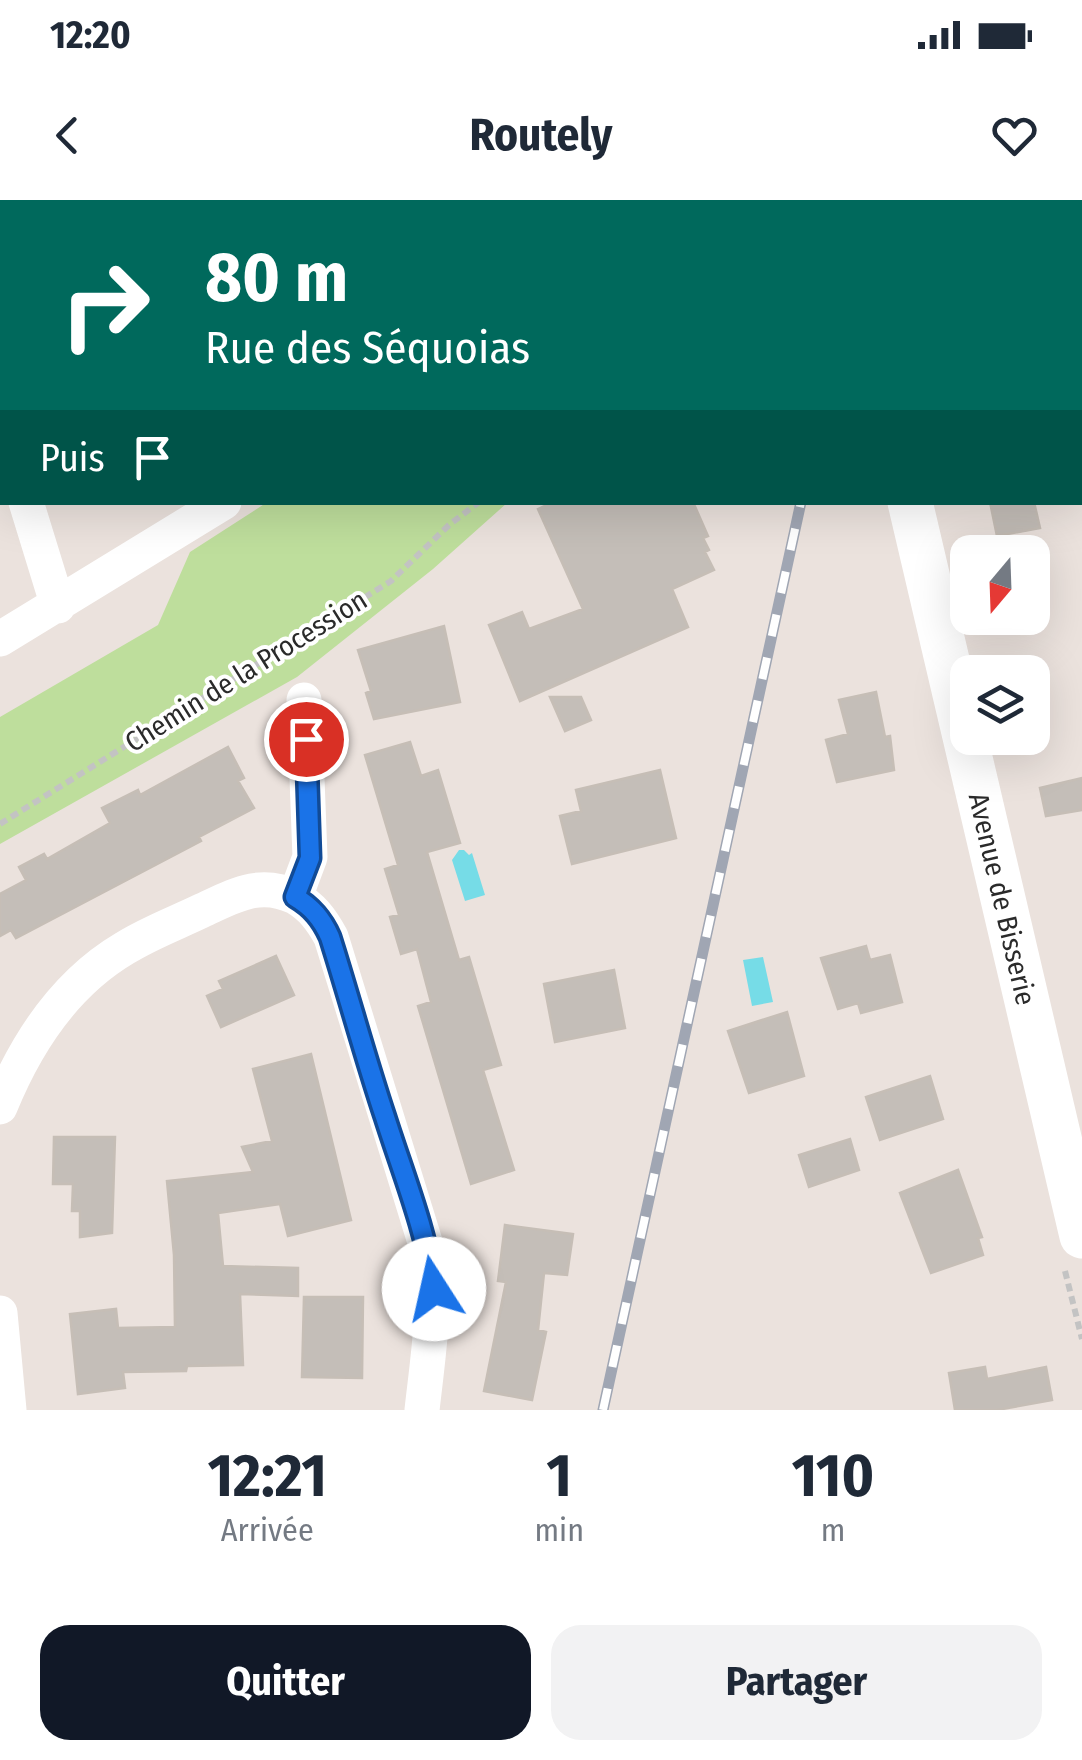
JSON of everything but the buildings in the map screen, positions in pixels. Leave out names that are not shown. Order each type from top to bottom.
[{"type":"street","points":[[27,505],[58,606]]},
{"type":"street","points":[[0,640],[219,505]]},
{"type":"street","name":"Avenue de Bisserie","points":[[911,505],[1082,1236]]},
{"type":"street","points":[[295,897],[310,858],[304,700]]},
{"type":"street","points":[[0,1107],[20,1062],[46,1019],[105,960],[236,895],[261,888],[280,890],[308,904],[322,919],[330,937],[429,1255],[434,1289],[422,1410]]},
{"type":"street","points":[[0,1313],[10,1410]]},
{"type":"path","name":"Chemin de la Procession","points":[[0,824],[391,581],[475,505]]},
{"type":"green space","points":[[263,505],[505,505],[433,569],[297,677],[0,844],[0,717],[158,625],[190,552]]},
{"type":"water","points":[[459,850],[472,853],[485,895],[465,901],[452,860]]},
{"type":"water","points":[[763,957],[773,1002],[752,1006],[743,960]]},
{"type":"railway","points":[[603,1410],[800,505]]},
{"type":"route","points":[[306,739],[310,858],[295,897],[322,919],[330,937],[419,1219],[434,1289]]}]
